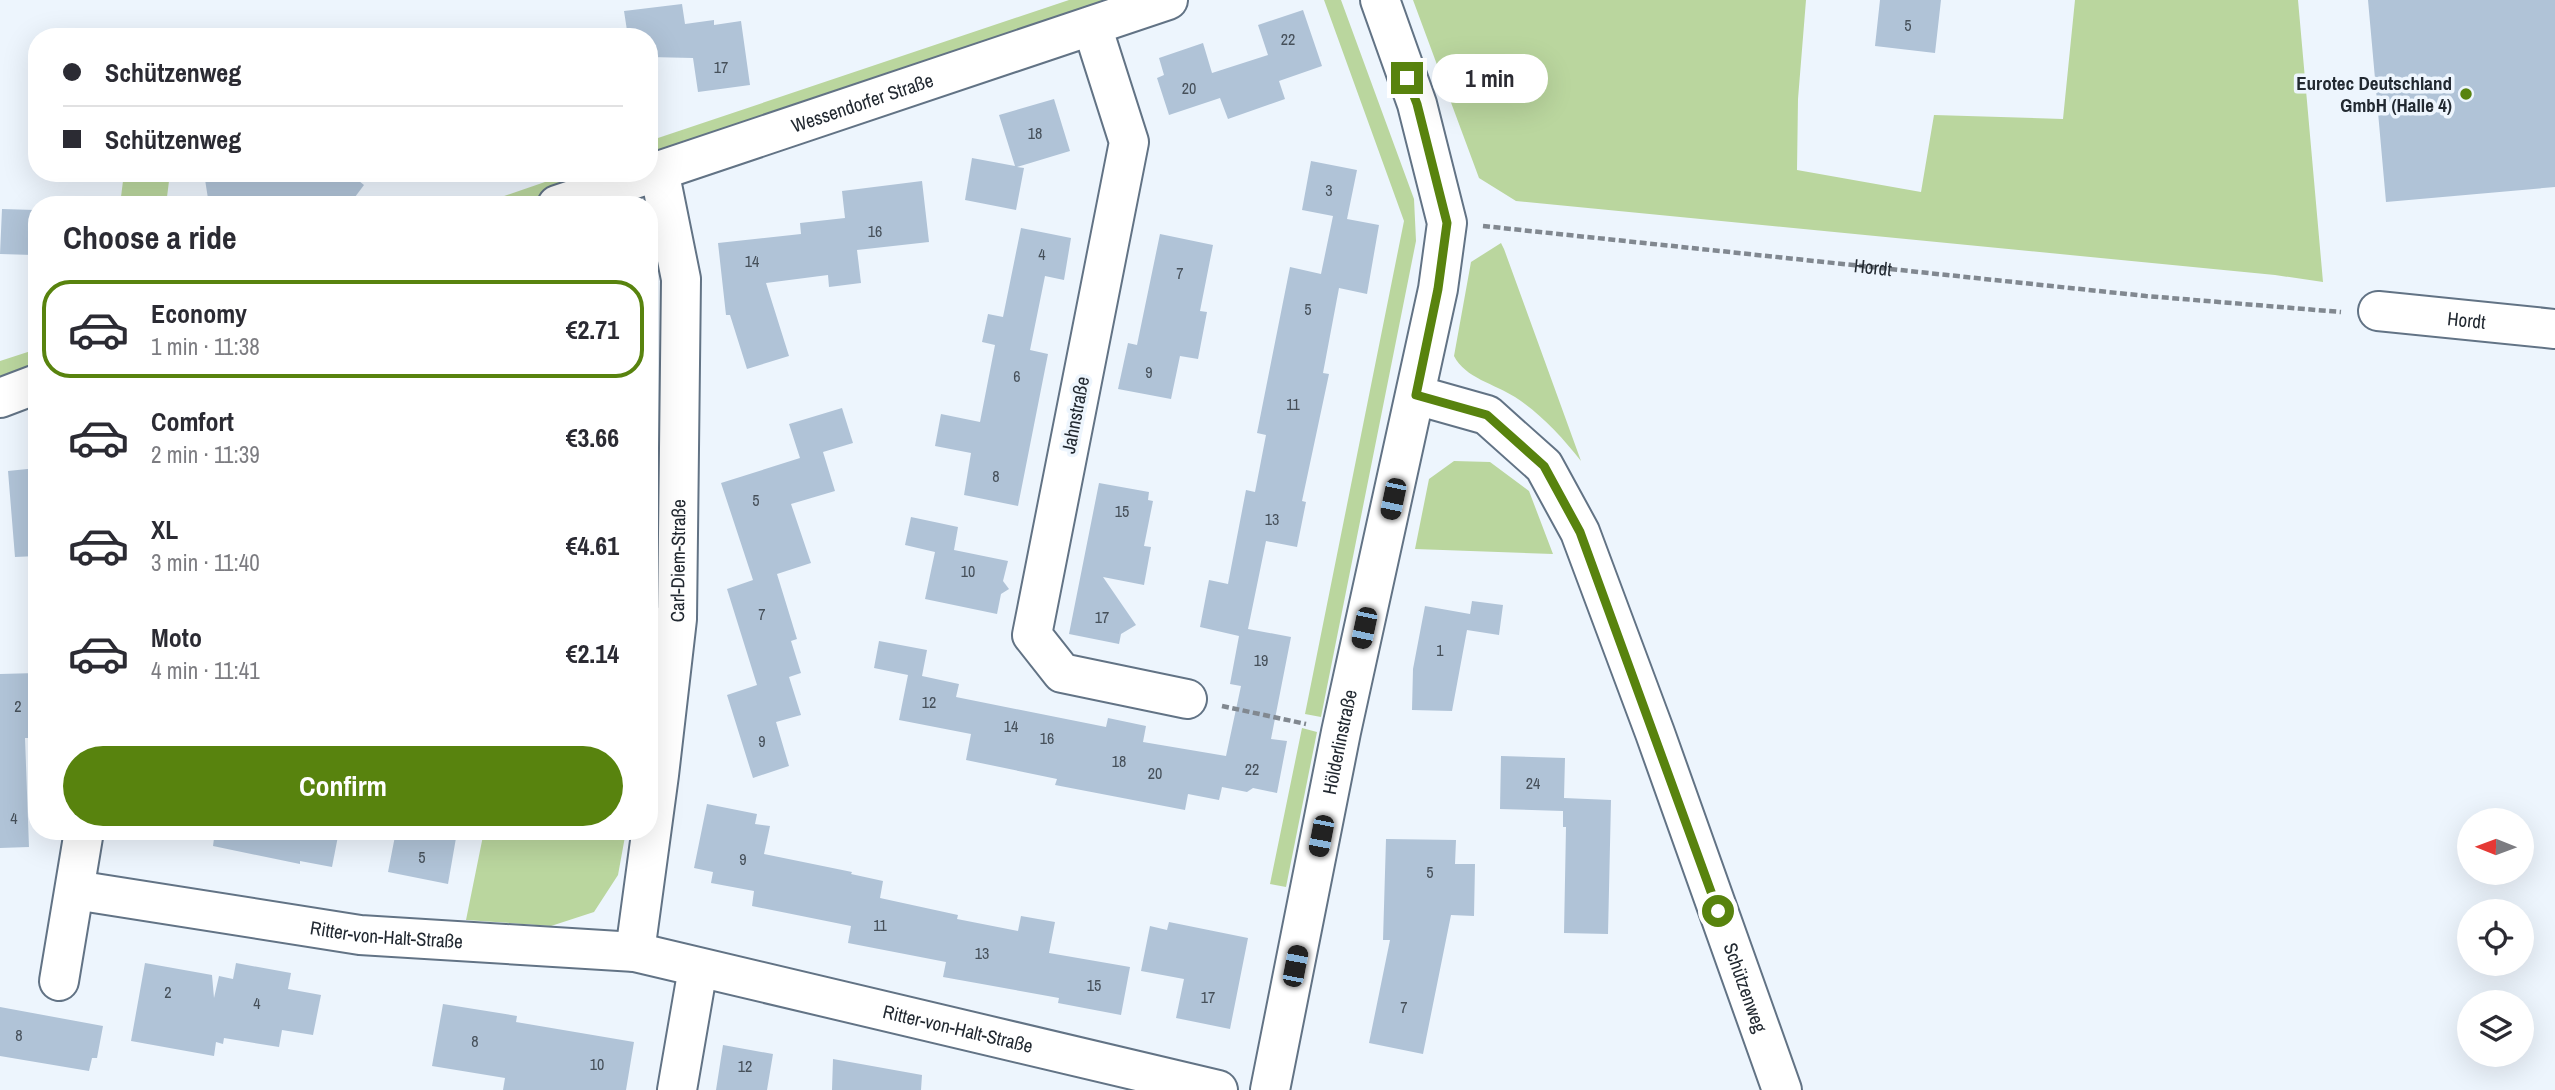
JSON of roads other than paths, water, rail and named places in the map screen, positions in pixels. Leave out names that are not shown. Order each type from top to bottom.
[{"type":"street","name":"Wessendorfer Straße","points":[[659,170],[1168,0]]},
{"type":"street","points":[[1380,0],[1417,104],[1447,223],[1438,289],[1416,395]]},
{"type":"street","name":"Jahnstraße","points":[[1092,26],[1129,142],[1032,635],[1062,673],[1187,699]]},
{"type":"street","name":"Carl-Diem-Straße","points":[[658,782],[663,619],[681,279],[659,170]]},
{"type":"street","name":"Wessendorfer Straße","points":[[583,196],[624,182]]},
{"type":"street","name":"Hordt","points":[[2359,311],[2555,329]]},
{"type":"street","points":[[0,398],[28,387]]},
{"type":"street","name":"Hölderlinstraße","points":[[1270,1090],[1341,732],[1416,395]]},
{"type":"street","name":"Schützenweg","points":[[1416,395],[1487,415],[1544,466],[1580,532],[1655,733],[1782,1090]]},
{"type":"street","points":[[59,981],[83,840]]},
{"type":"street","name":"Carl-Diem-Straße","points":[[635,952],[650,840]]},
{"type":"street","name":"Ritter-von-Halt-Straße","points":[[75,890],[360,936],[635,952],[1218,1090]]},
{"type":"street","points":[[677,1090],[698,968]]},
{"type":"place","name":"Eurotec Deutschland GmbH (Halle 4)","points":[[2466,94]]}]
